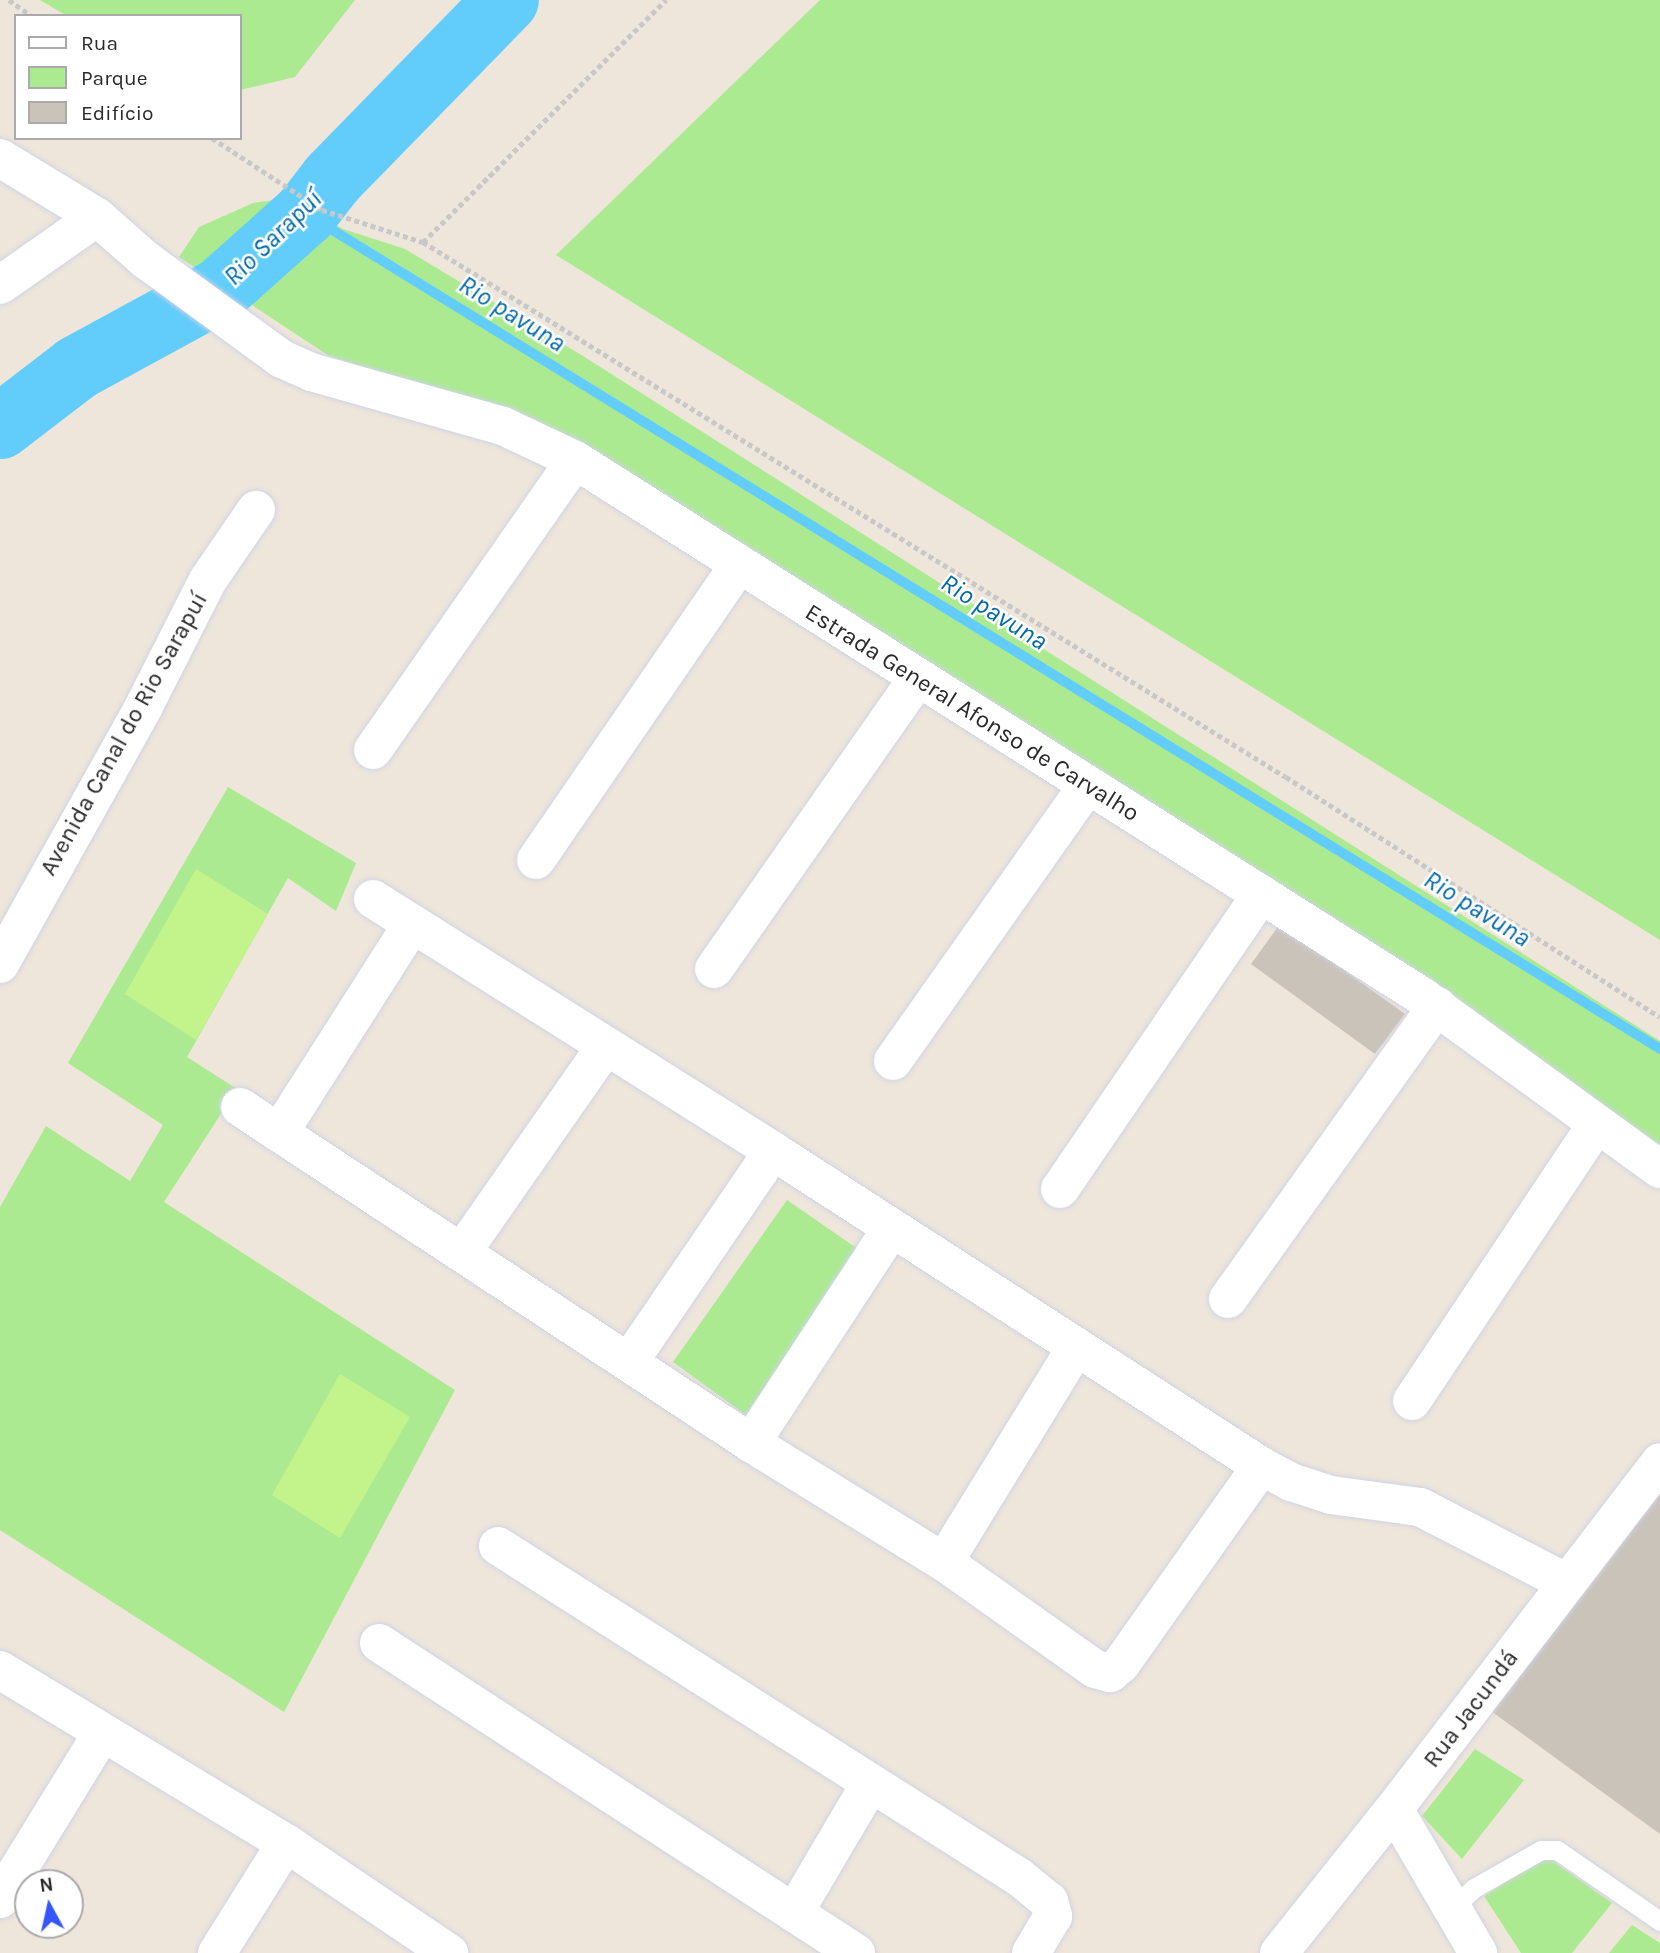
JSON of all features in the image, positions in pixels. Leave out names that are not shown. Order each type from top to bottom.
[{"type":"street","points":[[0,158],[97,217],[0,285]]},
{"type":"street","name":"Estrada General Afonso de Carvalho","points":[[97,217],[146,260],[282,359],[311,372],[503,426],[575,460],[1437,1006],[1660,1169]]},
{"type":"street","points":[[373,750],[575,460]]},
{"type":"street","name":"Avenida Canal do Rio Sarapuí","points":[[0,964],[144,706],[208,580],[256,510]]},
{"type":"street","points":[[536,860],[740,565]]},
{"type":"street","points":[[713,969],[918,678]]},
{"type":"street","points":[[892,1061],[1087,786]]},
{"type":"street","points":[[1060,1189],[1261,894]]},
{"type":"street","points":[[373,899],[604,1047],[774,1151],[1075,1349],[1261,1466],[1291,1482],[1331,1495],[1420,1507],[1567,1583]]},
{"type":"street","points":[[279,1133],[412,924]]},
{"type":"street","points":[[1228,1299],[1437,1006]]},
{"type":"street","points":[[462,1252],[604,1047]]},
{"type":"street","points":[[240,1107],[751,1443],[944,1562],[1095,1669],[1110,1673],[1121,1664],[1261,1466]]},
{"type":"street","points":[[1412,1401],[1597,1124]]},
{"type":"street","points":[[629,1362],[774,1151]]},
{"type":"street","points":[[751,1443],[891,1229]]},
{"type":"street","points":[[944,1562],[1075,1349]]},
{"type":"street","name":"Rua Jacundá","points":[[1279,1953],[1394,1809],[1660,1462]]},
{"type":"street","points":[[498,1546],[1019,1877],[1049,1901],[1051,1925],[1031,1953]]},
{"type":"street","points":[[379,1643],[856,1953]]},
{"type":"street","points":[[0,1670],[286,1843],[449,1953]]},
{"type":"street","points":[[0,1899],[102,1733]]},
{"type":"street","points":[[794,1913],[870,1784]]},
{"type":"street","points":[[1394,1809],[1478,1953]]},
{"type":"street","points":[[217,1953],[286,1843]]},
{"type":"lane","points":[[1452,1909],[1474,1888],[1496,1875],[1541,1850],[1557,1850],[1660,1921]]},
{"type":"path","points":[[9,0],[29,14]]},
{"type":"path","points":[[423,242],[666,0]]},
{"type":"path","points":[[215,140],[322,210],[423,242],[1286,777],[1660,1017]]},
{"type":"green space","points":[[40,0],[355,0],[295,77],[242,90],[242,14],[64,14]]},
{"type":"green space","points":[[820,0],[1660,0],[1660,940],[556,255]]},
{"type":"green space","points":[[291,198],[343,229],[405,249],[583,356],[1660,1041],[1660,1149],[1269,885],[539,421],[329,356],[179,257],[199,227],[253,203]]},
{"type":"green space","points":[[228,787],[356,863],[336,911],[288,878],[187,1057],[237,1089],[164,1202],[455,1390],[284,1712],[0,1530],[0,1207],[46,1126],[130,1181],[163,1125],[68,1063]]},
{"type":"green space","points":[[196,869],[268,914],[196,1040],[125,994]]},
{"type":"green space","points":[[787,1200],[868,1256],[750,1418],[673,1362]]},
{"type":"green space","points":[[340,1374],[410,1417],[340,1538],[272,1495]]},
{"type":"green space","points":[[1475,1749],[1524,1780],[1462,1859],[1422,1816]]},
{"type":"green space","points":[[1546,1856],[1612,1903],[1572,1953],[1521,1953],[1484,1896]]},
{"type":"green space","points":[[1632,1925],[1660,1943],[1660,1953],[1609,1953]]},
{"type":"building","points":[[1280,924],[1405,1014],[1375,1054],[1251,964]]},
{"type":"building","points":[[1660,1480],[1660,1834],[1484,1706]]},
{"type":"waterway","name":"Rio Sarapuí","points":[[0,426],[77,367],[220,289],[305,213],[332,178],[506,0]]},
{"type":"waterway","name":"Rio pavuna","points":[[305,213],[1660,1049]]}]
